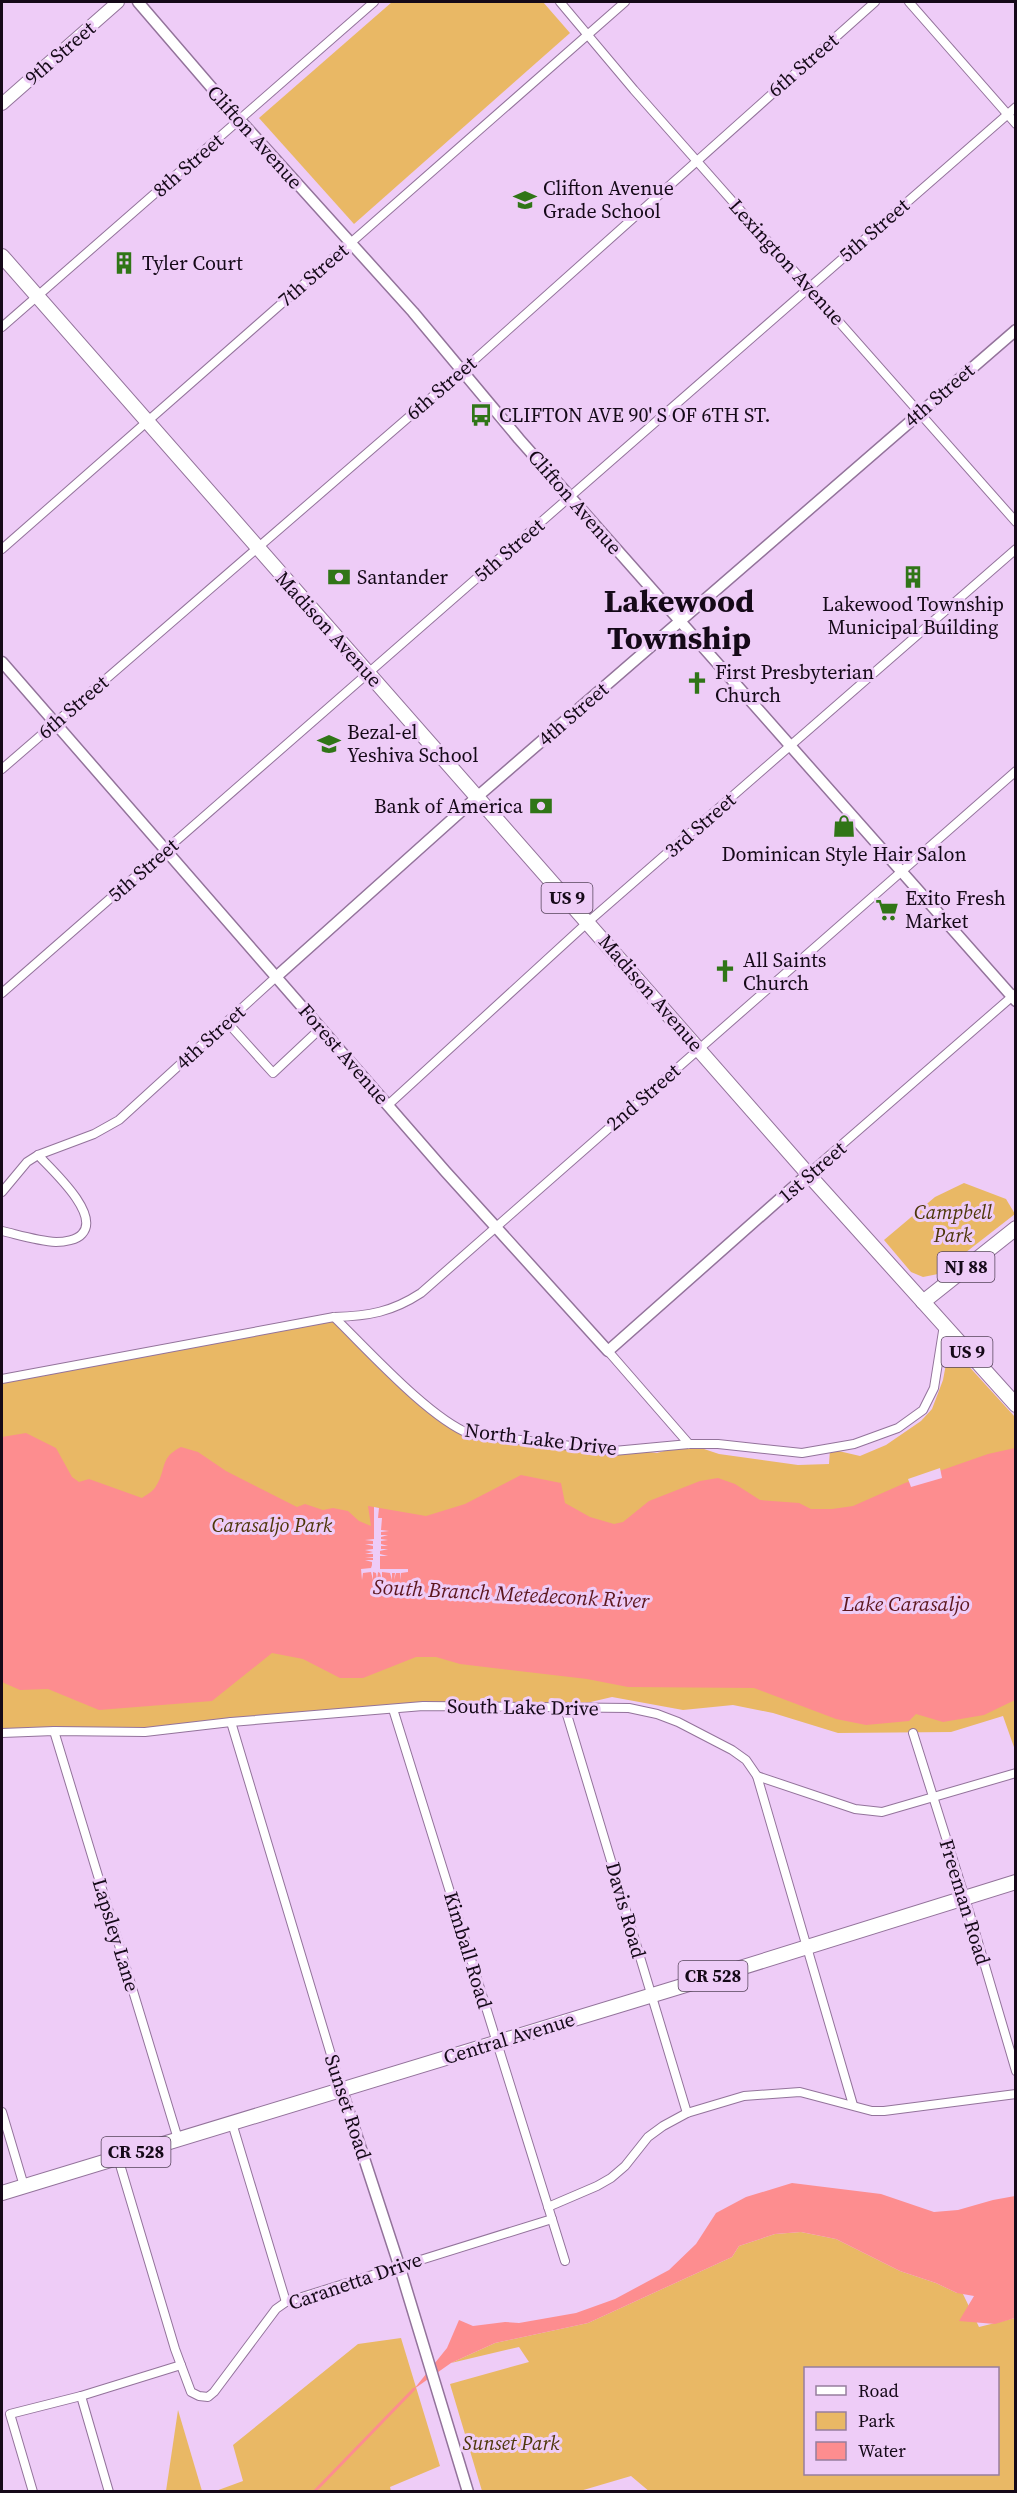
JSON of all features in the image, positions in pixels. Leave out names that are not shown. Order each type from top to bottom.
[{"type":"main road","name":"9th Street","points":[[2,104],[118,2]]},
{"type":"main road","name":"Madison Avenue","points":[[2,256],[808,1174],[1016,1405]]},
{"type":"main road","name":"NJ 88","points":[[923,1302],[1016,1228]]},
{"type":"main road","name":"Central Avenue","points":[[2,2193],[1016,1882]]},
{"type":"street","name":"Clifton Avenue","points":[[138,2],[240,120],[413,312],[679,620],[1014,997]]},
{"type":"street","name":"8th Street","points":[[2,327],[374,2]]},
{"type":"street","name":"Lexington Avenue","points":[[560,2],[696,160],[1016,522]]},
{"type":"street","name":"7th Street","points":[[2,549],[625,2]]},
{"type":"street","name":"6th Street","points":[[2,770],[256,547],[462,371],[875,2]]},
{"type":"street","points":[[909,2],[1016,124]]},
{"type":"street","name":"5th Street","points":[[2,993],[808,286],[1016,107]]},
{"type":"street","name":"4th Street","points":[[38,1155],[94,1134],[119,1120],[477,797],[1016,330]]},
{"type":"street","name":"3rd Street","points":[[388,1105],[588,922],[1016,549]]},
{"type":"street","name":"Forest Avenue","points":[[2,662],[165,852],[688,1444]]},
{"type":"street","name":"2nd Street","points":[[334,1317],[363,1316],[400,1306],[421,1293],[1016,771]]},
{"type":"street","name":"1st Street","points":[[608,1351],[808,1174],[1014,997]]},
{"type":"street","points":[[227,1022],[273,1073],[321,1028]]},
{"type":"street","points":[[2,1192],[27,1162],[38,1155],[67,1185],[83,1210],[87,1222],[84,1233],[76,1239],[57,1242],[2,1231]]},
{"type":"street","points":[[2,1379],[334,1317]]},
{"type":"street","name":"North Lake Drive","points":[[334,1317],[413,1393],[454,1428],[470,1434],[614,1451],[688,1444],[718,1444],[802,1453],[854,1444],[898,1428],[923,1410],[932,1394],[944,1325]]},
{"type":"street","name":"South Lake Drive","points":[[2,1734],[54,1731],[145,1732],[231,1722],[423,1706],[629,1708],[657,1714],[678,1722],[732,1750],[746,1760],[757,1776],[855,1809],[882,1812],[1016,1773]]},
{"type":"street","name":"Davis Road","points":[[565,1708],[687,2113]]},
{"type":"street","name":"Kimball Road","points":[[393,1709],[566,2260]]},
{"type":"street","name":"Sunset Road","points":[[231,1722],[341,2088],[399,2265],[468,2492]]},
{"type":"street","name":"Lapsley Lane","points":[[54,1731],[178,2139]]},
{"type":"street","name":"Freeman Road","points":[[913,1733],[1016,2071]]},
{"type":"street","points":[[757,1776],[853,2105]]},
{"type":"street","points":[[548,2207],[611,2178],[625,2166],[648,2137],[687,2113],[744,2096],[800,2092],[872,2111],[884,2111],[1016,2094]]},
{"type":"street","points":[[2,2112],[24,2186]]},
{"type":"street","points":[[232,2123],[286,2302]]},
{"type":"street","name":"Caranetta Drive","points":[[118,2158],[181,2366],[191,2392],[199,2396],[208,2397],[224,2381],[276,2309],[286,2302],[399,2265],[552,2220]]},
{"type":"street","points":[[33,2492],[10,2414],[81,2396],[181,2366]]},
{"type":"street","points":[[81,2396],[109,2492]]},
{"type":"green space","points":[[392,2],[543,2],[570,33],[354,224],[259,118]]},
{"type":"green space","name":"Campbell Park","points":[[964,1183],[1006,1199],[1015,1214],[938,1274],[923,1277],[911,1272],[884,1240],[935,1197]]},
{"type":"green space","name":"Lake Carasaljo","points":[[334,1317],[454,1428],[657,1453],[689,1444],[719,1454],[798,1465],[829,1464],[830,1449],[860,1456],[886,1445],[921,1421],[932,1409],[943,1380],[946,1364],[940,1348],[964,1361],[1015,1417],[1015,1750],[1003,1716],[951,1732],[838,1733],[773,1713],[733,1705],[683,1710],[612,1697],[565,1708],[423,1706],[145,1732],[2,1733],[2,1379]]},
{"type":"green space","name":"Sunset Park","points":[[801,2232],[836,2239],[900,2271],[957,2293],[962,2292],[979,2327],[1015,2318],[1015,2491],[650,2492],[631,2476],[580,2491],[482,2491],[450,2384],[529,2362],[519,2347],[451,2363],[495,2343],[588,2323],[732,2257],[739,2246],[775,2234]]},
{"type":"green space","points":[[401,2338],[440,2466],[390,2487],[391,2491],[213,2492],[243,2481],[233,2445],[358,2344]]},
{"type":"green space","points":[[178,2410],[202,2491],[166,2491]]},
{"type":"water","name":"Lake Carasaljo","points":[[26,1433],[56,1448],[72,1477],[79,1482],[89,1479],[142,1498],[155,1488],[169,1455],[181,1447],[198,1452],[226,1471],[297,1507],[305,1504],[323,1510],[333,1508],[348,1511],[359,1521],[371,1526],[368,1506],[426,1516],[465,1504],[521,1475],[561,1483],[565,1503],[590,1517],[614,1524],[623,1522],[649,1501],[700,1481],[718,1478],[735,1484],[760,1500],[799,1503],[811,1509],[832,1509],[853,1506],[905,1483],[988,1454],[1015,1448],[1015,1700],[984,1715],[943,1722],[916,1714],[909,1721],[866,1725],[836,1719],[754,1688],[628,1687],[587,1679],[460,1664],[436,1657],[416,1657],[363,1678],[340,1678],[303,1659],[272,1653],[212,1701],[99,1710],[48,1689],[20,1690],[2,1682],[2,1437]]},
{"type":"water","points":[[792,2183],[881,2194],[934,2212],[958,2210],[1015,2196],[1015,2318],[995,2324],[959,2321],[974,2296],[957,2293],[900,2271],[836,2239],[801,2232],[775,2234],[739,2246],[732,2257],[588,2323],[495,2343],[451,2363],[414,2389],[447,2348],[459,2320],[473,2326],[505,2322],[519,2323],[576,2313],[615,2299],[669,2270],[696,2244],[716,2213],[746,2197]]},
{"type":"pier","points":[[940,1468],[942,1478],[911,1487],[908,1479]]},
{"type":"pier","points":[[374,1507],[379,1508],[378,1518],[382,1518],[381,1530],[389,1531],[381,1532],[381,1535],[388,1535],[381,1539],[388,1540],[381,1541],[381,1544],[388,1546],[381,1546],[381,1549],[388,1549],[380,1551],[380,1554],[388,1556],[380,1556],[380,1569],[408,1569],[408,1572],[401,1573],[401,1580],[400,1573],[396,1573],[394,1580],[395,1573],[392,1573],[392,1580],[390,1573],[382,1572],[382,1580],[378,1572],[377,1580],[376,1573],[373,1572],[373,1580],[371,1572],[363,1573],[362,1580],[361,1569],[371,1568],[372,1565],[372,1562],[365,1560],[373,1560],[373,1558],[365,1558],[373,1557],[373,1554],[365,1554],[373,1552],[365,1550],[373,1549],[373,1546],[365,1544],[373,1544],[373,1541],[365,1540],[374,1539]]},
{"type":"waterway","points":[[314,2492],[414,2389]]},
{"type":"place","name":"Clifton Avenue Grade School","points":[[525,200]]},
{"type":"place","name":"Tyler Court","points":[[124,263]]},
{"type":"place","name":"CLIFTON AVE 90' S OF 6TH ST.","points":[[481,415]]},
{"type":"place","name":"Santander","points":[[339,577]]},
{"type":"place","name":"Lakewood Township Municipal Building","points":[[913,577]]},
{"type":"place","name":"First Presbyterian Church","points":[[697,683]]},
{"type":"place","name":"Bezal-el Yeshiva School","points":[[329,744]]},
{"type":"place","name":"Bank of America","points":[[541,806]]},
{"type":"place","name":"Dominican Style Hair Salon","points":[[844,826]]},
{"type":"place","name":"Exito Fresh Market","points":[[887,910]]},
{"type":"place","name":"All Saints Church","points":[[725,971]]},
{"type":"district","name":"Lakewood Township","points":[[679,620]]},
{"type":"park label","name":"Carasaljo Park","points":[[272,1525]]},
{"type":"water label","name":"South Branch Metedeconk River","points":[[511,1594]]}]
